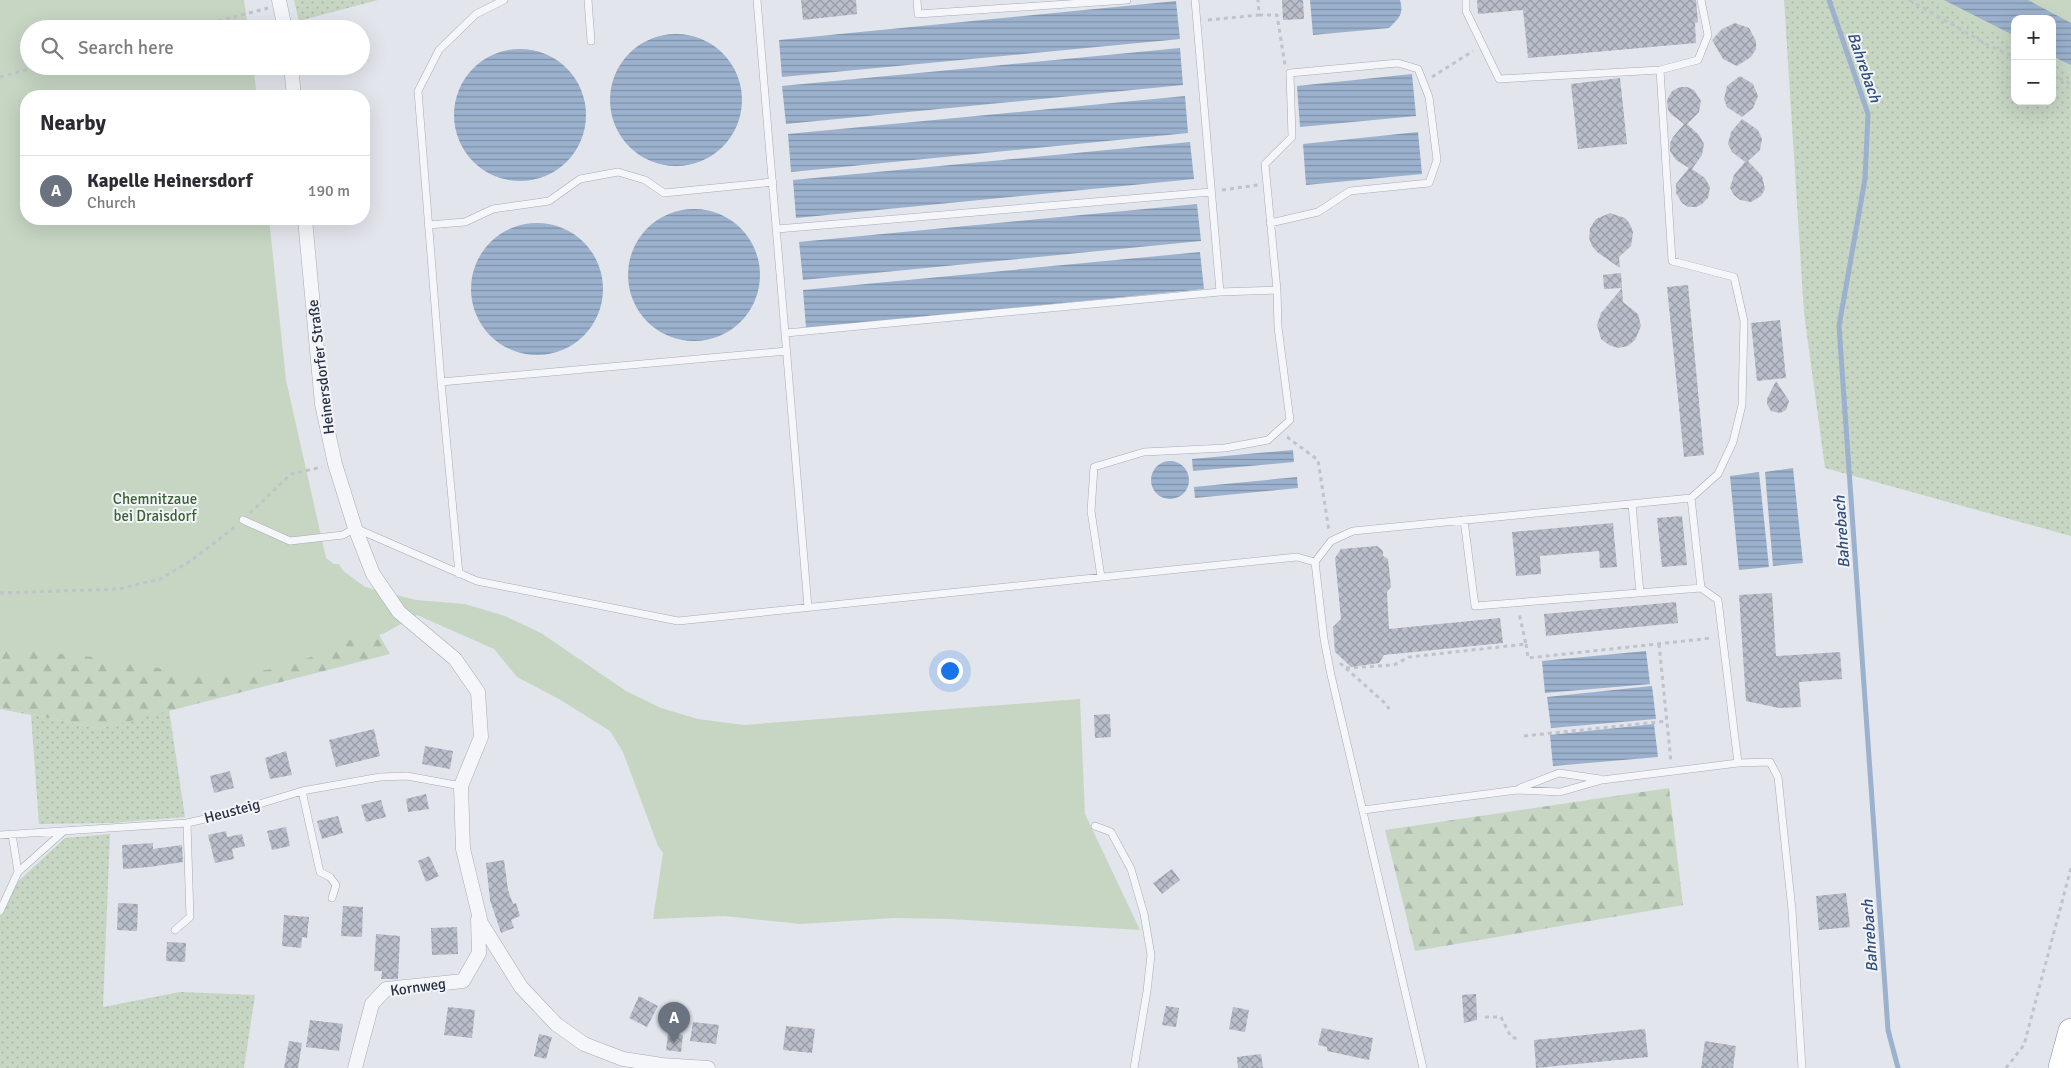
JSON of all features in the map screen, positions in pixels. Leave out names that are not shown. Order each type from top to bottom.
[{"type":"highway","points":[[2061,1068],[2071,1031]]},
{"type":"street","points":[[280,2],[283,20]]},
{"type":"street","points":[[292,75],[293,90]]},
{"type":"street","name":"Heinersdorfer Straße","points":[[306,225],[322,404],[335,464],[355,528],[373,574],[399,612],[455,659],[478,692],[481,737],[462,786],[463,849],[479,920],[522,986],[556,1024],[584,1044],[623,1058],[662,1065],[708,1068]]},
{"type":"street","name":"Kornweg","points":[[355,1068],[372,1004],[386,990],[463,981],[479,953],[479,920]]},
{"type":"lane","points":[[459,574],[441,382],[418,92],[439,50],[476,14],[504,0]]},
{"type":"lane","points":[[588,0],[591,41]]},
{"type":"lane","points":[[757,0],[808,608]]},
{"type":"lane","points":[[917,0],[918,14],[1127,0]]},
{"type":"lane","points":[[1195,0],[1220,292]]},
{"type":"lane","points":[[1466,0],[1466,11],[1499,79],[1660,70],[1698,60],[1708,34],[1701,0]]},
{"type":"lane","points":[[1101,577],[1090,511],[1094,467],[1144,452],[1224,448],[1260,442],[1268,440],[1290,420],[1278,327],[1277,290],[1270,223],[1265,164],[1292,138],[1290,73],[1398,63],[1418,69],[1429,97],[1438,160],[1429,183],[1350,191],[1318,212],[1270,223]]},
{"type":"lane","points":[[1422,1068],[1326,651],[1315,562],[1331,541],[1353,531],[1692,498],[1718,474],[1732,442],[1742,405],[1744,321],[1734,277],[1672,261],[1660,70]]},
{"type":"lane","points":[[428,225],[465,222],[493,209],[550,201],[580,179],[618,172],[645,180],[664,193],[773,182]]},
{"type":"lane","points":[[777,230],[1211,192]]},
{"type":"lane","points":[[786,332],[1220,292],[1277,290]]},
{"type":"lane","points":[[441,382],[787,352]]},
{"type":"lane","points":[[1692,498],[1702,588]]},
{"type":"lane","points":[[1632,504],[1640,593]]},
{"type":"lane","points":[[242,520],[290,541],[343,535],[355,528],[477,581],[678,621],[1296,557],[1315,562]]},
{"type":"lane","points":[[1464,520],[1475,606],[1702,588],[1718,600],[1738,763]]},
{"type":"lane","points":[[1363,810],[1517,790],[1560,792],[1602,780],[1738,763],[1770,762],[1778,777],[1792,910],[1802,1068]]},
{"type":"lane","points":[[1517,790],[1559,773],[1602,780]]},
{"type":"lane","name":"Heusteig","points":[[0,835],[187,823],[223,815],[302,791],[380,777],[422,778],[462,786]]},
{"type":"lane","points":[[302,791],[320,872],[330,877],[336,886],[332,898]]},
{"type":"lane","points":[[175,930],[190,917],[187,823]]},
{"type":"lane","points":[[1095,826],[1111,832],[1121,847],[1131,869],[1144,914],[1151,955],[1148,991],[1134,1068]]},
{"type":"lane","points":[[0,911],[18,872],[64,831]]},
{"type":"lane","points":[[12,834],[18,872]]},
{"type":"path","points":[[1258,0],[1259,15]]},
{"type":"path","points":[[1909,0],[1990,46],[2011,55]]},
{"type":"path","points":[[217,20],[280,2]]},
{"type":"path","points":[[1197,21],[1277,14],[1283,62],[1290,73]]},
{"type":"path","points":[[1423,82],[1482,46]]},
{"type":"path","points":[[0,77],[20,72]]},
{"type":"path","points":[[2056,77],[2071,84]]},
{"type":"path","points":[[1211,192],[1267,184]]},
{"type":"path","points":[[1278,430],[1318,460],[1331,541]]},
{"type":"path","points":[[0,593],[119,589],[160,579],[192,560],[242,520],[291,474],[335,464]]},
{"type":"path","points":[[1517,603],[1528,658],[1723,637]]},
{"type":"path","points":[[1346,668],[1394,664],[1409,657],[1526,644]]},
{"type":"path","points":[[1658,644],[1672,771]]},
{"type":"path","points":[[1326,651],[1386,704],[1389,709]]},
{"type":"path","points":[[1524,736],[1667,721]]},
{"type":"path","points":[[2006,1068],[2024,1045],[2071,868]]},
{"type":"path","points":[[1485,1018],[1500,1017],[1511,1037],[1518,1039]]},
{"type":"green space","name":"Chemnitzaue bei Draisdorf","points":[[0,0],[244,0],[247,20],[20,20],[20,75],[254,75],[256,90],[20,90],[20,225],[270,225],[286,380],[326,558],[365,587],[416,600],[465,604],[505,616],[541,633],[626,691],[661,708],[698,719],[744,725],[1080,699],[1085,814],[1140,930],[949,919],[894,918],[801,924],[724,916],[653,919],[663,853],[658,846],[623,752],[610,731],[559,699],[517,677],[494,649],[417,615],[383,634],[348,640],[314,656],[276,669],[232,673],[183,673],[112,659],[0,648]]},
{"type":"green space","points":[[294,0],[378,0],[303,20],[299,20]]},
{"type":"green space","points":[[1784,0],[1944,0],[2011,34],[2011,105],[2056,105],[2056,58],[2071,65],[2071,536],[1825,468],[1804,313]]},
{"type":"green space","points":[[1933,0],[2071,0],[2071,71],[2056,64],[2056,15],[2011,15],[2011,42]]},
{"type":"green space","points":[[339,564],[390,654],[99,729],[0,707],[0,577]]},
{"type":"green space","points":[[0,707],[99,729],[169,710],[185,817],[111,823],[39,824],[31,715],[0,709]]},
{"type":"green space","points":[[1669,788],[1683,905],[1415,951],[1385,830]]},
{"type":"green space","points":[[110,834],[103,1007],[180,992],[255,995],[244,1068],[0,1068],[0,915],[12,887],[65,838]]},
{"type":"water","points":[[1310,0],[1400,0],[1401,13],[1389,28],[1313,35]]},
{"type":"water","points":[[1944,0],[2028,0],[2071,23],[2071,65],[2056,58],[2056,15],[2011,15],[2011,34]]},
{"type":"water","points":[[1176,1],[1180,39],[782,77],[779,40]]},
{"type":"water","points":[[676,34],[689,35],[701,39],[723,53],[737,75],[741,87],[741,113],[737,125],[723,147],[701,161],[689,165],[676,166],[663,165],[651,161],[629,147],[615,125],[611,113],[610,100],[611,87],[615,75],[629,53],[651,39],[663,35]]},
{"type":"water","points":[[1180,48],[1183,85],[786,124],[782,86]]},
{"type":"water","points":[[520,49],[533,50],[545,54],[567,68],[581,90],[585,102],[585,128],[581,140],[567,162],[545,176],[533,180],[520,181],[507,180],[495,176],[473,162],[459,140],[455,128],[454,115],[455,102],[459,90],[473,68],[495,54],[507,50]]},
{"type":"water","points":[[1412,74],[1416,116],[1300,127],[1297,86]]},
{"type":"water","points":[[1185,96],[1188,133],[791,172],[788,134]]},
{"type":"water","points":[[1418,132],[1422,174],[1306,185],[1303,144]]},
{"type":"water","points":[[1190,142],[1194,179],[796,218],[793,180]]},
{"type":"water","points":[[1197,204],[1201,241],[803,280],[799,242]]},
{"type":"water","points":[[694,209],[707,210],[719,214],[741,228],[755,250],[759,262],[759,288],[755,300],[741,322],[719,336],[707,340],[694,341],[681,340],[669,336],[647,322],[633,300],[629,288],[628,275],[629,262],[633,250],[647,228],[669,214],[681,210]]},
{"type":"water","points":[[537,223],[550,224],[562,228],[584,242],[598,264],[602,276],[602,302],[598,314],[584,336],[562,350],[550,354],[537,355],[524,354],[512,350],[490,336],[476,314],[472,302],[471,289],[472,276],[476,264],[490,242],[512,228],[524,224]]},
{"type":"water","points":[[1200,252],[1204,289],[806,328],[803,290]]},
{"type":"water","points":[[1293,450],[1294,462],[1193,471],[1192,459]]},
{"type":"water","points":[[1170,461],[1177,462],[1183,467],[1188,473],[1188,487],[1183,493],[1177,498],[1170,499],[1163,498],[1157,493],[1152,487],[1151,480],[1152,473],[1157,467],[1163,462]]},
{"type":"water","points":[[1793,468],[1803,563],[1773,566],[1765,472]]},
{"type":"water","points":[[1759,472],[1769,567],[1739,570],[1730,476]]},
{"type":"water","points":[[1297,477],[1298,488],[1195,498],[1194,487]]},
{"type":"water","points":[[1646,651],[1650,684],[1545,693],[1542,661]]},
{"type":"water","points":[[1652,686],[1656,719],[1551,728],[1547,697]]},
{"type":"water","points":[[1654,724],[1658,757],[1553,766],[1550,735]]},
{"type":"building","points":[[801,0],[856,0],[857,14],[803,20]]},
{"type":"building","points":[[1282,0],[1303,0],[1304,19],[1283,20]]},
{"type":"building","points":[[1477,0],[1696,0],[1698,22],[1695,23],[1696,43],[1528,58],[1523,10],[1478,14]]},
{"type":"building","points":[[1735,23],[1749,28],[1756,41],[1756,49],[1751,57],[1737,66],[1723,59],[1712,40],[1722,29]]},
{"type":"building","points":[[1740,76],[1753,84],[1758,96],[1753,108],[1742,117],[1727,107],[1724,99],[1727,86]]},
{"type":"building","points":[[1620,78],[1627,144],[1578,149],[1571,84]]},
{"type":"building","points":[[1680,87],[1694,90],[1701,101],[1699,112],[1687,124],[1699,135],[1704,144],[1702,155],[1692,169],[1705,178],[1710,187],[1708,198],[1696,207],[1688,207],[1682,203],[1676,193],[1676,184],[1689,168],[1676,160],[1670,151],[1670,143],[1673,137],[1684,124],[1668,110],[1667,100],[1672,91]]},
{"type":"building","points":[[1742,119],[1758,130],[1762,139],[1760,150],[1748,161],[1762,176],[1765,189],[1761,196],[1751,202],[1740,200],[1730,188],[1734,175],[1745,162],[1732,152],[1728,144],[1731,132]]},
{"type":"building","points":[[1610,213],[1625,218],[1633,232],[1631,246],[1619,257],[1620,268],[1597,252],[1589,238],[1590,228],[1596,219]]},
{"type":"building","points":[[1621,273],[1623,302],[1638,314],[1641,326],[1635,340],[1628,346],[1618,348],[1609,345],[1601,339],[1597,325],[1601,313],[1622,288],[1604,289],[1603,275]]},
{"type":"building","points":[[1688,285],[1704,455],[1684,457],[1667,287]]},
{"type":"building","points":[[1780,320],[1786,378],[1757,381],[1751,323]]},
{"type":"building","points":[[1776,381],[1789,401],[1786,410],[1780,413],[1771,411],[1767,404],[1767,399]]},
{"type":"building","points":[[1682,516],[1687,565],[1662,567],[1657,518]]},
{"type":"building","points":[[1613,523],[1617,567],[1600,568],[1599,551],[1540,556],[1541,574],[1516,576],[1512,532]]},
{"type":"building","points":[[1377,546],[1383,551],[1383,556],[1388,559],[1391,587],[1387,592],[1389,629],[1500,618],[1503,643],[1384,655],[1379,663],[1351,667],[1335,652],[1333,627],[1341,619],[1335,558],[1341,549]]},
{"type":"building","points":[[1772,593],[1776,656],[1840,652],[1842,679],[1799,682],[1801,707],[1779,708],[1746,701],[1739,595]]},
{"type":"building","points":[[1676,602],[1678,623],[1546,636],[1544,614]]},
{"type":"building","points":[[1110,714],[1111,737],[1095,738],[1094,715]]},
{"type":"building","points":[[374,729],[380,756],[336,767],[329,740]]},
{"type":"building","points":[[425,746],[453,751],[450,769],[422,764]]},
{"type":"building","points":[[286,751],[292,775],[270,779],[265,758]]},
{"type":"building","points":[[230,771],[234,788],[214,793],[210,776]]},
{"type":"building","points":[[426,794],[429,809],[408,812],[406,799]]},
{"type":"building","points":[[381,800],[386,817],[366,822],[361,805]]},
{"type":"building","points":[[338,816],[343,833],[322,839],[317,821]]},
{"type":"building","points":[[286,827],[290,846],[272,850],[267,831]]},
{"type":"building","points":[[226,831],[227,837],[242,834],[245,846],[232,849],[234,859],[215,863],[208,835]]},
{"type":"building","points":[[153,843],[153,849],[182,845],[183,862],[123,869],[122,845]]},
{"type":"building","points":[[429,856],[439,876],[426,882],[418,861]]},
{"type":"building","points":[[504,860],[508,890],[513,904],[516,903],[520,916],[511,920],[514,928],[501,933],[490,900],[486,863]]},
{"type":"building","points":[[1172,869],[1180,880],[1162,894],[1153,883]]},
{"type":"building","points":[[1846,893],[1850,927],[1819,930],[1816,896]]},
{"type":"building","points":[[118,903],[138,904],[137,931],[117,930]]},
{"type":"building","points":[[343,906],[363,907],[362,937],[341,936]]},
{"type":"building","points":[[284,915],[309,917],[307,938],[302,937],[301,948],[282,946]]},
{"type":"building","points":[[457,927],[458,954],[432,955],[431,928]]},
{"type":"building","points":[[376,934],[400,936],[398,979],[381,979],[382,971],[374,971]]},
{"type":"building","points":[[167,942],[186,943],[185,962],[166,961]]},
{"type":"building","points":[[1476,994],[1477,1020],[1464,1023],[1462,995]]},
{"type":"building","points":[[639,996],[658,1006],[647,1027],[629,1018]]},
{"type":"building","points":[[1166,1006],[1179,1008],[1176,1027],[1162,1025]]},
{"type":"building","points":[[448,1007],[475,1010],[472,1038],[444,1035]]},
{"type":"building","points":[[1233,1007],[1249,1010],[1245,1032],[1229,1029]]},
{"type":"building","points":[[310,1020],[343,1024],[339,1051],[306,1047]]},
{"type":"building","points":[[693,1022],[719,1025],[716,1044],[690,1041]]},
{"type":"building","points":[[786,1026],[815,1029],[812,1053],[783,1050]]},
{"type":"building","points":[[1322,1028],[1373,1038],[1369,1060],[1327,1051],[1327,1047],[1318,1045]]},
{"type":"building","points":[[1645,1029],[1648,1057],[1536,1068],[1534,1040]]},
{"type":"building","points":[[539,1034],[552,1037],[546,1059],[534,1056]]},
{"type":"building","points":[[668,1034],[683,1035],[681,1052],[666,1050]]},
{"type":"building","points":[[289,1041],[302,1043],[298,1068],[284,1068]]},
{"type":"building","points":[[1705,1041],[1736,1046],[1733,1068],[1701,1068]]},
{"type":"building","points":[[1261,1054],[1263,1068],[1238,1068],[1237,1057]]},
{"type":"waterway","name":"Bahrebach","points":[[1829,0],[1868,114],[1865,179],[1839,326],[1888,1030],[1898,1068]]},
{"type":"place","name":"Kapelle Heinersdorf","points":[[674,1043]]}]
